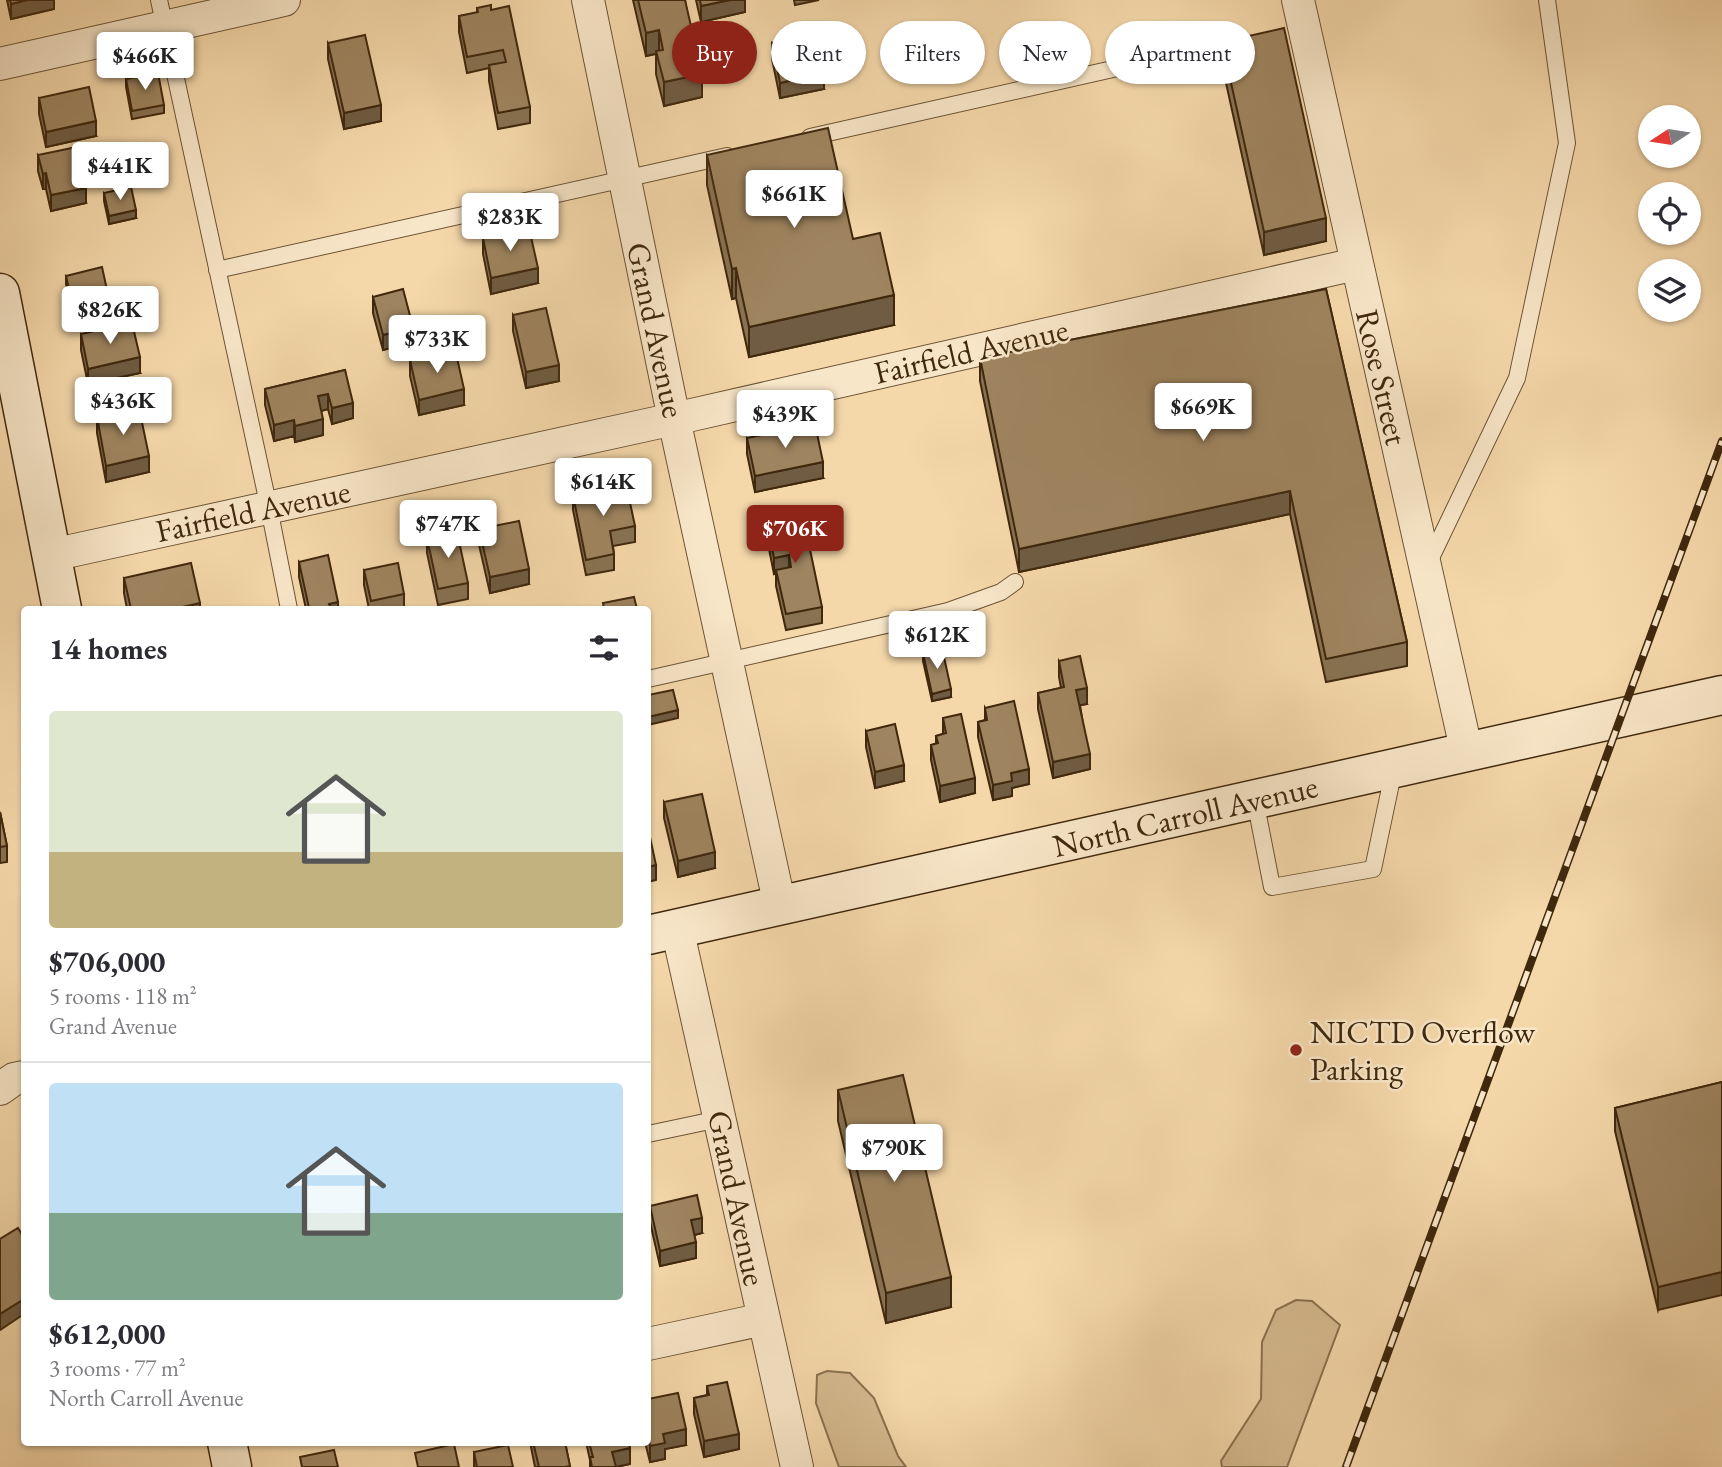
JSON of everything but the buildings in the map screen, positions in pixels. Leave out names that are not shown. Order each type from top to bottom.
[{"type":"street","points":[[0,64],[162,13],[284,0]]},
{"type":"street","name":"Grand Avenue","points":[[588,0],[674,419],[780,906]]},
{"type":"street","name":"Rose Street","points":[[1298,19],[1467,753]]},
{"type":"street","name":"Fairfield Avenue","points":[[52,555],[674,419],[1356,264]]},
{"type":"street","points":[[0,293],[61,606]]},
{"type":"street","name":"North Carroll Avenue","points":[[662,931],[1722,695]]},
{"type":"street","name":"Grand Avenue","points":[[662,931],[719,1119],[797,1467]]},
{"type":"street","points":[[651,1343],[764,1319]]},
{"type":"street","points":[[228,1446],[232,1467]]},
{"type":"lane","points":[[1425,569],[1517,378],[1567,143],[1547,0]]},
{"type":"lane","points":[[162,13],[288,606]]},
{"type":"lane","points":[[788,142],[1264,35]]},
{"type":"lane","points":[[217,270],[747,152]]},
{"type":"lane","points":[[651,678],[948,611],[1001,592],[1015,582]]},
{"type":"lane","points":[[1255,800],[1272,887],[1373,869],[1394,769]]},
{"type":"lane","points":[[651,1133],[719,1119]]},
{"type":"shaded area","points":[[1296,1300],[1312,1301],[1340,1325],[1287,1467],[1222,1467],[1221,1461],[1261,1399],[1262,1342],[1276,1310]]},
{"type":"shaded area","points":[[827,1371],[850,1373],[874,1398],[898,1456],[906,1467],[839,1467],[816,1403],[817,1375]]},
{"type":"railway","points":[[1346,1467],[1722,441]]},
{"type":"place","name":"NICTD Overflow Parking","points":[[1296,1050]]}]
